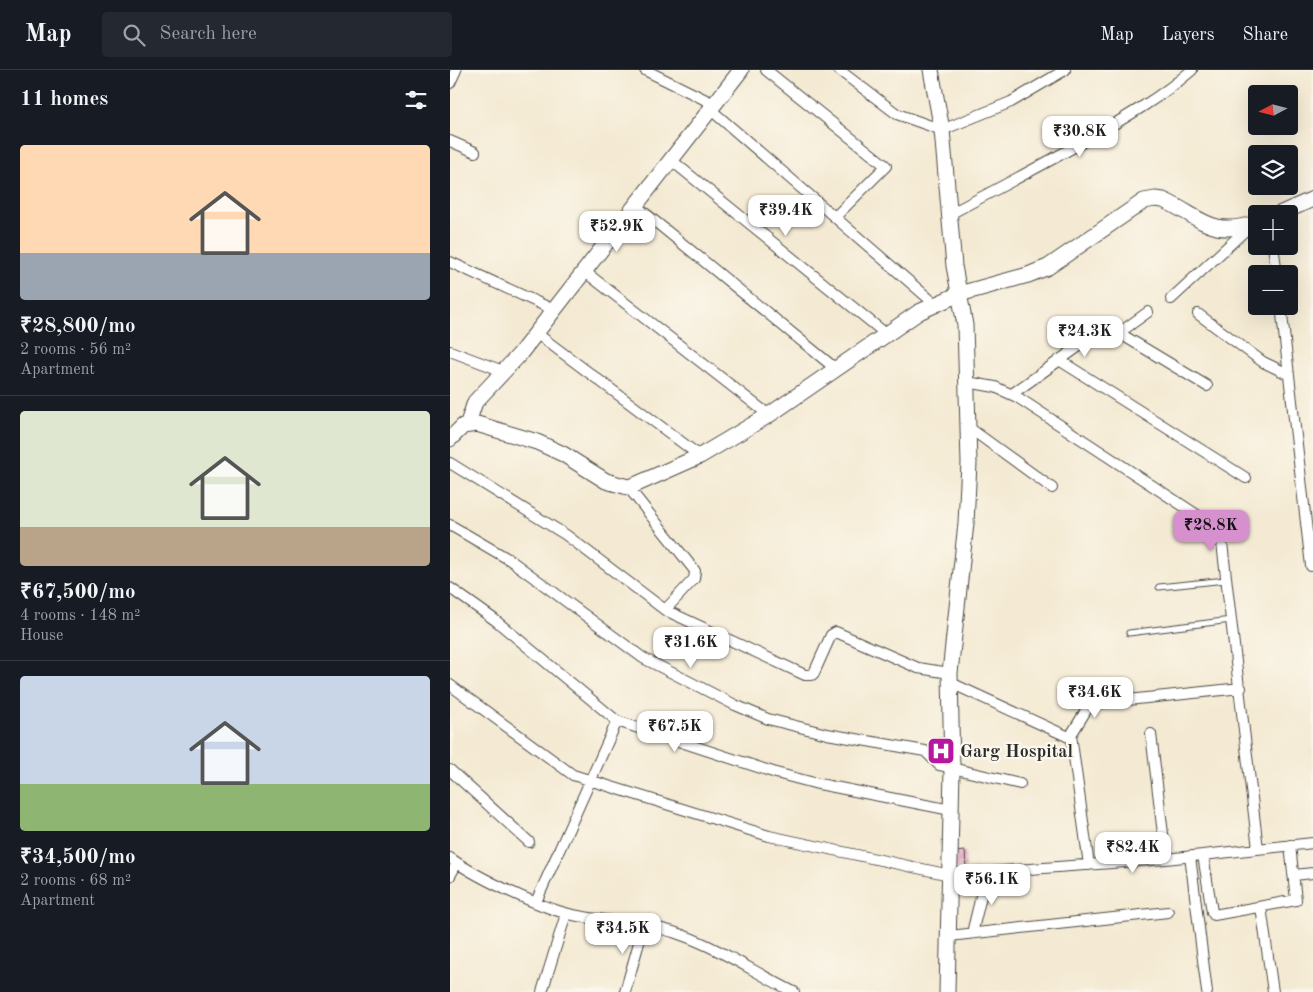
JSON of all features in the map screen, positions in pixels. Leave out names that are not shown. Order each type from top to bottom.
[{"type":"street","points":[[450,83],[456,70]]},
{"type":"street","points":[[645,70],[712,107],[935,304]]},
{"type":"street","points":[[450,439],[468,423],[475,402],[536,333],[741,70]]},
{"type":"street","points":[[766,70],[886,166],[835,217]]},
{"type":"street","points":[[839,70],[897,114],[942,130],[1011,102],[1065,70]]},
{"type":"street","points":[[931,70],[942,130],[948,215],[959,294],[966,325],[968,427],[966,523],[950,678],[952,769],[947,992]]},
{"type":"street","points":[[948,215],[1039,168],[1130,115],[1159,96],[1192,70]]},
{"type":"street","points":[[450,142],[475,152]]},
{"type":"street","points":[[671,160],[886,334]]},
{"type":"street","points":[[628,487],[700,456],[769,415],[919,312],[959,294],[1028,275],[1048,267],[1144,201],[1154,198],[1175,205],[1214,228],[1230,229],[1248,225]]},
{"type":"street","points":[[1298,206],[1313,199]]},
{"type":"street","points":[[635,205],[836,369]]},
{"type":"street","points":[[1171,299],[1248,229]]},
{"type":"street","points":[[450,262],[554,310]]},
{"type":"street","points":[[584,271],[769,415]]},
{"type":"street","points":[[1012,394],[1092,339],[1119,333],[1148,312]]},
{"type":"street","points":[[1198,314],[1263,362],[1288,374]]},
{"type":"street","points":[[1281,315],[1311,566]]},
{"type":"street","points":[[536,333],[700,456]]},
{"type":"street","points":[[1119,333],[1207,386]]},
{"type":"street","points":[[450,351],[503,371]]},
{"type":"street","points":[[1059,360],[1246,478]]},
{"type":"street","points":[[967,382],[995,387],[1012,394],[1213,523],[1220,534],[1241,688],[1258,849]]},
{"type":"street","points":[[468,423],[485,426],[537,442],[563,454],[606,481],[628,487],[695,571],[694,580],[665,610]]},
{"type":"street","points":[[968,427],[1052,488]]},
{"type":"street","points":[[450,463],[566,535],[665,610],[808,676],[814,672],[832,635],[836,632],[918,668],[950,678],[1071,738]]},
{"type":"street","points":[[450,525],[510,560],[643,658],[735,705],[768,718],[827,734],[925,751],[938,765],[1020,784]]},
{"type":"street","points":[[450,588],[495,620],[617,721],[776,774],[951,810]]},
{"type":"street","points":[[450,685],[566,772],[769,836],[950,875],[1166,859],[1313,843]]},
{"type":"street","points":[[1089,865],[1071,738],[1073,730],[1093,702],[1241,688]]},
{"type":"street","points":[[536,902],[617,721]]},
{"type":"street","points":[[1150,734],[1166,859]]},
{"type":"street","points":[[450,770],[529,842]]},
{"type":"street","points":[[1203,855],[1212,913],[1261,907],[1296,900],[1290,845]]},
{"type":"street","points":[[1190,856],[1207,992]]},
{"type":"street","points":[[450,876],[453,860],[536,902],[566,914],[644,925],[678,934],[715,950],[794,992]]},
{"type":"street","points":[[972,933],[986,872]]},
{"type":"street","points":[[1294,875],[1313,873]]},
{"type":"street","points":[[1261,907],[1273,992]]},
{"type":"street","points":[[949,936],[1168,912]]},
{"type":"street","points":[[542,992],[566,914]]},
{"type":"street","points":[[625,992],[644,925]]},
{"type":"lane","points":[[1159,587],[1227,580]]},
{"type":"lane","points":[[1129,633],[1232,620]]},
{"type":"building","points":[[933,739],[946,739],[947,760],[933,760]]},
{"type":"building","points":[[965,851],[966,868],[954,868],[954,852]]},
{"type":"place","name":"Garg Hospital","points":[[941,751]]}]
